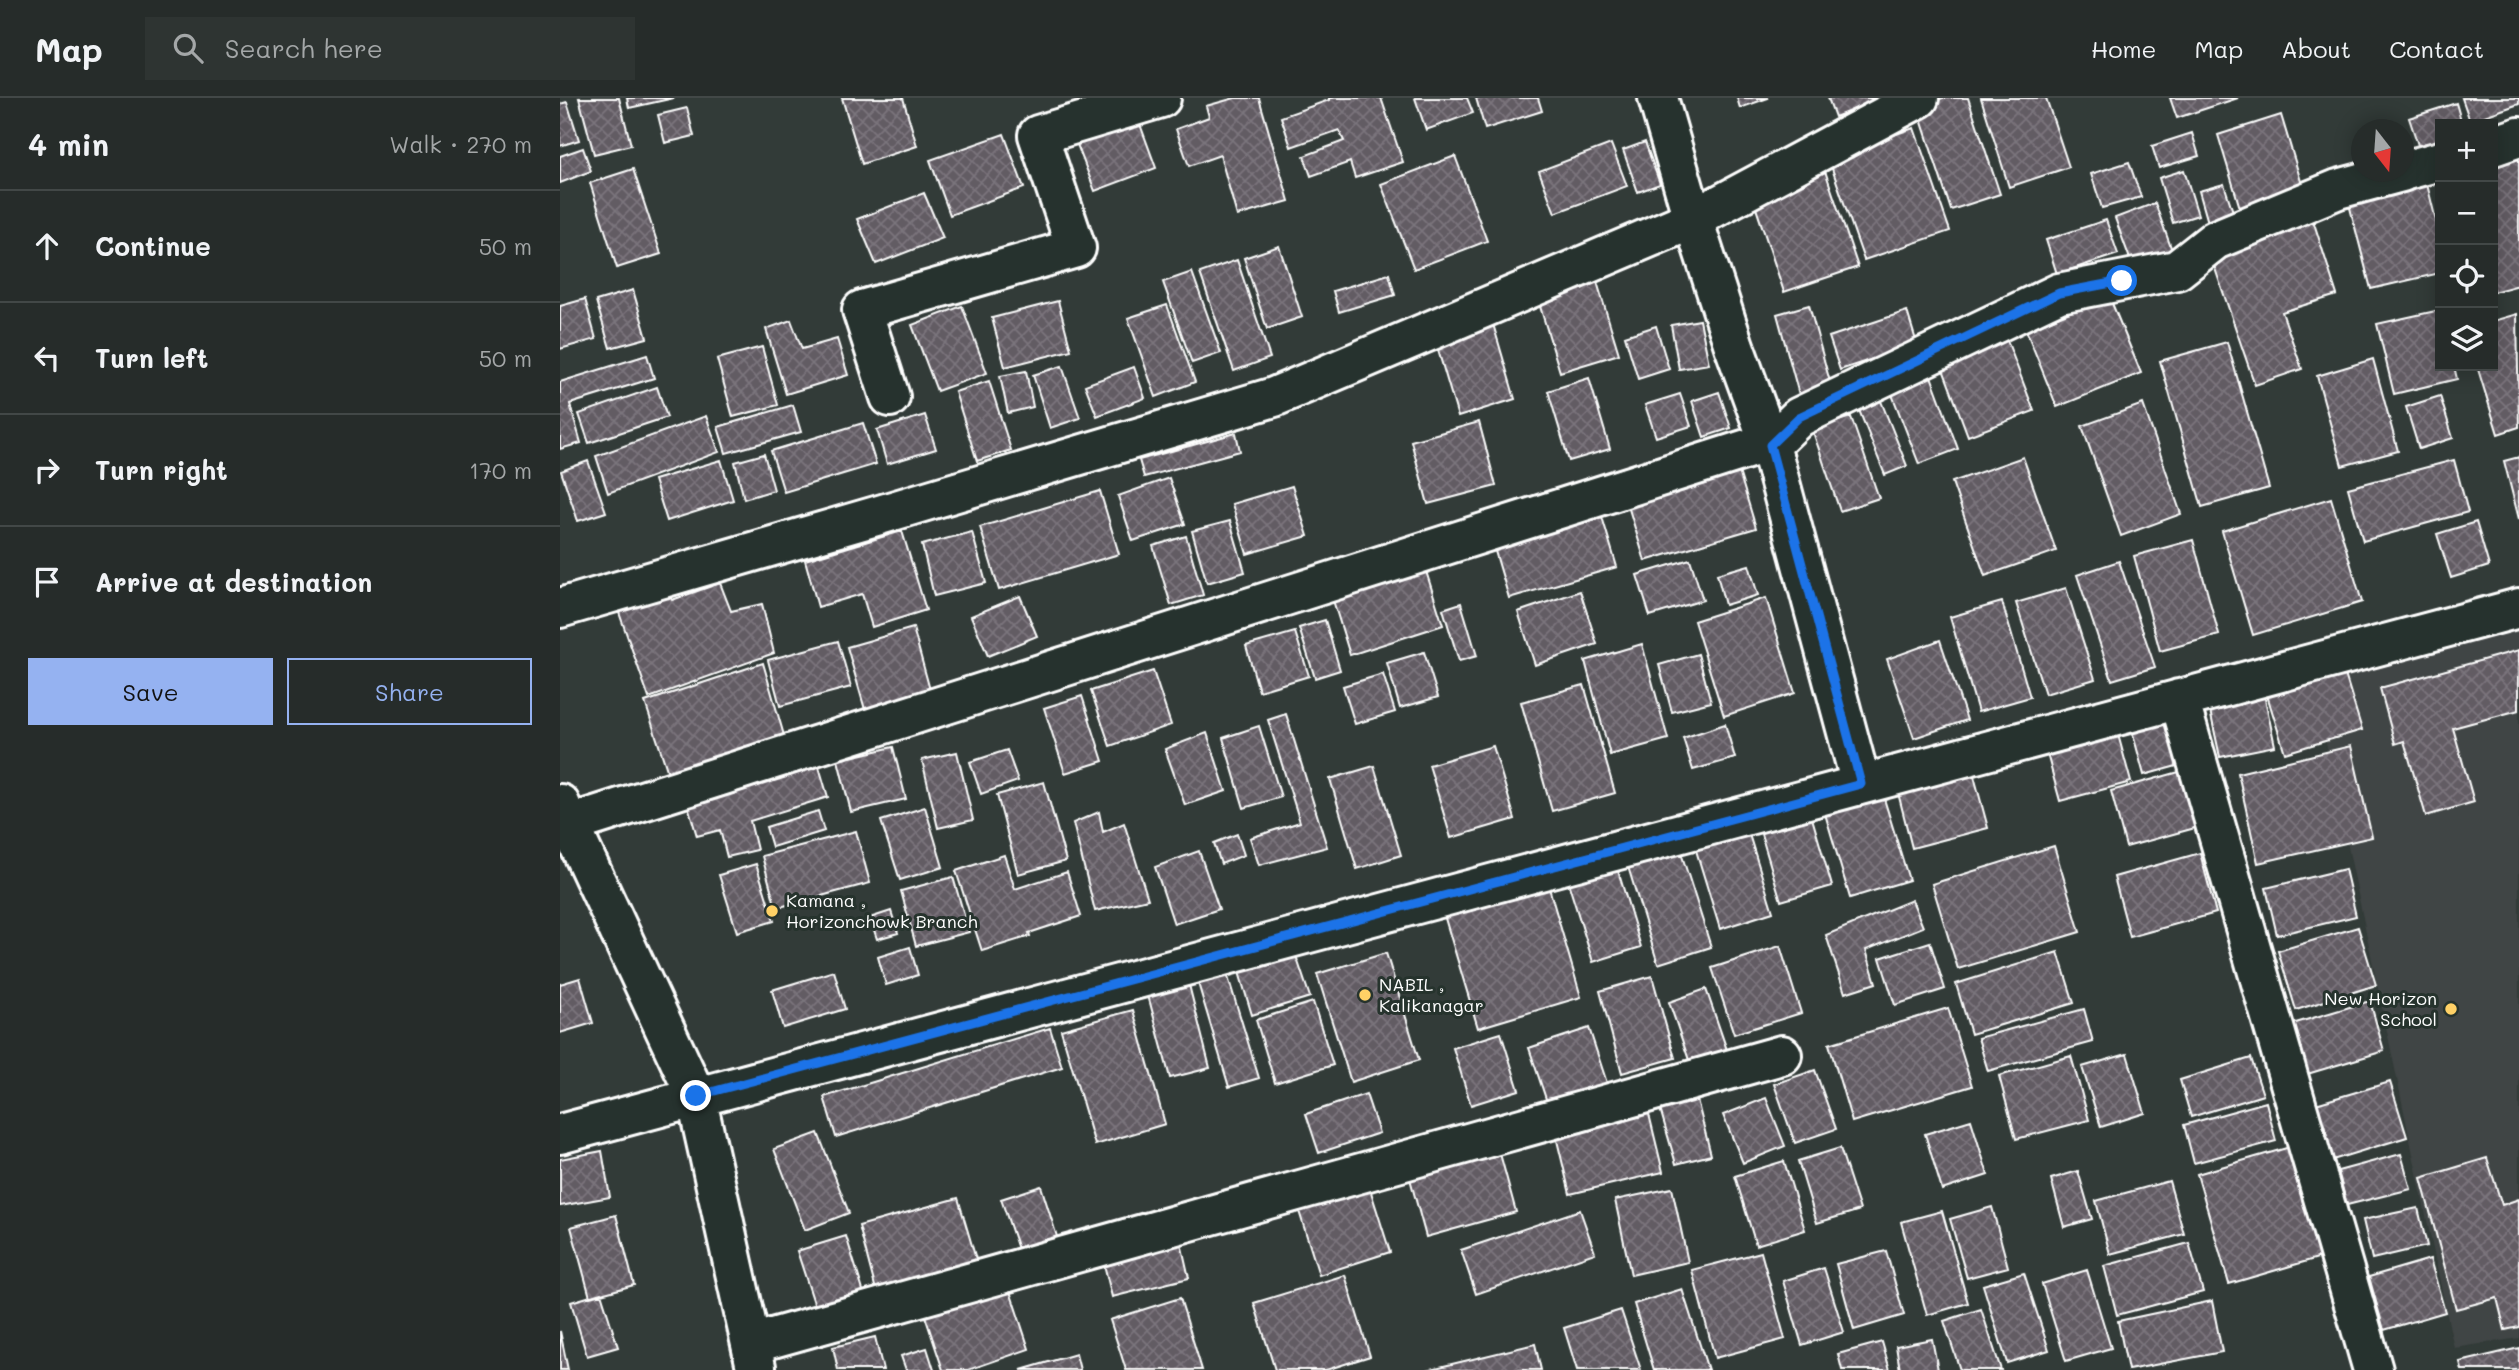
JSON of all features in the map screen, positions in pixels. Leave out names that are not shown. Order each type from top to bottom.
[{"type":"street","points":[[890,397],[862,310],[1076,248],[1038,135],[1161,98]]},
{"type":"street","points":[[1658,98],[1693,219],[1769,443],[1861,784]]},
{"type":"street","points":[[560,608],[1274,397],[1693,219],[1919,98]]},
{"type":"street","points":[[2498,144],[2519,136]]},
{"type":"street","points":[[2414,168],[2435,162]]},
{"type":"street","points":[[1782,1055],[754,1357],[696,1096],[565,814],[1769,443],[1799,417],[2059,293],[2177,270],[2215,240],[2339,189],[2364,182]]},
{"type":"street","points":[[560,1134],[2519,608]]},
{"type":"street","points":[[2179,699],[2373,1370]]},
{"type":"shaded area","name":"New Horizon School","points":[[2519,627],[2519,1338],[2454,1348],[2313,681]]},
{"type":"building","points":[[579,98],[619,98],[631,145],[594,154]]},
{"type":"building","points":[[627,98],[674,98],[629,108]]},
{"type":"building","points":[[842,98],[903,98],[917,146],[862,164]]},
{"type":"building","points":[[1235,98],[1259,98],[1289,201],[1237,216],[1220,155],[1189,166],[1176,129],[1209,117],[1206,106]]},
{"type":"building","points":[[1329,98],[1381,98],[1403,162],[1355,178],[1350,162],[1311,176],[1304,156],[1344,141],[1339,130],[1291,147],[1281,117]]},
{"type":"building","points":[[1415,98],[1467,98],[1473,113],[1426,130]]},
{"type":"building","points":[[1476,98],[1538,98],[1542,111],[1485,129]]},
{"type":"building","points":[[1737,98],[1768,98],[1740,108]]},
{"type":"building","points":[[1828,98],[1882,98],[1835,117]]},
{"type":"building","points":[[1943,98],[1968,98],[2000,194],[1951,210],[1917,107]]},
{"type":"building","points":[[1981,98],[2046,98],[2069,167],[2009,187]]},
{"type":"building","points":[[2170,98],[2238,98],[2177,118]]},
{"type":"building","points":[[2462,98],[2519,98],[2519,104],[2469,119]]},
{"type":"building","points":[[567,102],[579,140],[560,146],[560,104]]},
{"type":"building","points":[[2456,103],[2461,119],[2435,119],[2435,153],[2422,157],[2414,133],[2414,119],[2409,118]]},
{"type":"building","points":[[687,108],[694,136],[665,143],[658,115]]},
{"type":"building","points":[[2281,115],[2303,188],[2240,208],[2218,135]]},
{"type":"building","points":[[1137,116],[1156,168],[1095,191],[1075,139]]},
{"type":"building","points":[[1914,128],[1950,231],[1864,260],[1828,157]]},
{"type":"building","points":[[2192,133],[2199,156],[2159,168],[2152,146]]},
{"type":"building","points":[[1004,134],[1024,188],[950,215],[930,160]]},
{"type":"building","points":[[1645,142],[1660,184],[1638,192],[1623,150]]},
{"type":"building","points":[[1611,144],[1627,186],[1555,213],[1539,171]]},
{"type":"building","points":[[583,148],[591,171],[560,183],[560,156]]},
{"type":"building","points":[[2519,155],[2519,285],[2498,291],[2498,182],[2498,161]]},
{"type":"building","points":[[1455,156],[1487,241],[1414,269],[1381,184]]},
{"type":"building","points":[[2129,162],[2141,197],[2102,208],[2091,174]]},
{"type":"building","points":[[1824,168],[1858,267],[1784,292],[1751,193]]},
{"type":"building","points":[[633,169],[661,254],[617,268],[590,183]]},
{"type":"building","points":[[2184,170],[2198,215],[2173,223],[2159,178]]},
{"type":"building","points":[[2426,180],[2435,217],[2435,274],[2371,289],[2348,200]]},
{"type":"building","points":[[2224,184],[2235,218],[2209,226],[2199,191]]},
{"type":"building","points":[[924,193],[943,238],[876,264],[857,219]]},
{"type":"building","points":[[2155,203],[2174,256],[2134,270],[2115,218]]},
{"type":"building","points":[[2106,220],[2118,254],[2057,274],[2046,240]]},
{"type":"building","points":[[2313,220],[2337,295],[2282,312],[2302,369],[2255,385],[2210,254]]},
{"type":"building","points":[[1279,246],[1302,317],[1267,329],[1244,258]]},
{"type":"building","points":[[1237,260],[1270,358],[1234,371],[1200,273]]},
{"type":"building","points":[[1192,272],[1221,353],[1192,363],[1163,282]]},
{"type":"building","points":[[1594,272],[1619,354],[1560,372],[1535,290]]},
{"type":"building","points":[[1389,274],[1395,295],[1339,312],[1333,291]]},
{"type":"building","points":[[633,290],[647,338],[610,348],[596,301]]},
{"type":"building","points":[[2109,296],[2141,373],[2057,407],[2026,330]]},
{"type":"building","points":[[585,299],[596,339],[560,349],[560,306]]},
{"type":"building","points":[[1058,301],[1071,350],[1005,367],[992,318]]},
{"type":"building","points":[[1167,305],[1195,382],[1156,397],[1128,318]]},
{"type":"building","points":[[1809,305],[1833,393],[1801,402],[1777,314]]},
{"type":"building","points":[[962,306],[987,373],[937,391],[912,325]]},
{"type":"building","points":[[1907,311],[1917,344],[1840,370],[1829,337]]},
{"type":"building","points":[[2435,311],[2435,371],[2455,371],[2457,379],[2394,394],[2377,324]]},
{"type":"building","points":[[2517,314],[2519,427],[2498,434],[2479,371],[2498,371],[2498,320]]},
{"type":"building","points":[[791,320],[802,349],[837,339],[848,375],[786,394],[766,329]]},
{"type":"building","points":[[1700,320],[1709,364],[1679,369],[1671,325]]},
{"type":"building","points":[[1493,324],[1515,399],[1458,417],[1435,340]]},
{"type":"building","points":[[1656,326],[1669,369],[1638,379],[1625,336]]},
{"type":"building","points":[[2005,335],[2034,411],[1968,436],[1940,361]]},
{"type":"building","points":[[2227,342],[2269,488],[2202,507],[2160,361]]},
{"type":"building","points":[[762,347],[778,405],[733,417],[717,359]]},
{"type":"building","points":[[647,355],[654,378],[570,404],[581,443],[560,449],[560,382]]},
{"type":"building","points":[[2373,359],[2398,451],[2342,466],[2317,376]]},
{"type":"building","points":[[1062,366],[1080,418],[1050,428],[1033,375]]},
{"type":"building","points":[[1134,367],[1145,398],[1097,416],[1085,385]]},
{"type":"building","points":[[1928,368],[1958,449],[1919,464],[1888,384]]},
{"type":"building","points":[[1026,371],[1033,407],[1008,413],[1000,376]]},
{"type":"building","points":[[1589,378],[1610,449],[1569,461],[1548,391]]},
{"type":"building","points":[[989,381],[1011,450],[977,461],[955,392]]},
{"type":"building","points":[[657,387],[667,417],[589,443],[579,414]]},
{"type":"building","points":[[1719,392],[1731,428],[1704,437],[1692,401]]},
{"type":"building","points":[[1680,394],[1691,426],[1656,437],[1645,405]]},
{"type":"building","points":[[2440,396],[2453,438],[2419,449],[2406,407]]},
{"type":"building","points":[[1881,401],[1907,466],[1885,475],[1859,410]]},
{"type":"building","points":[[2143,404],[2181,514],[2121,536],[2082,426]]},
{"type":"building","points":[[793,405],[801,432],[726,453],[718,427]]},
{"type":"building","points":[[925,415],[936,449],[887,464],[877,430]]},
{"type":"building","points":[[706,416],[719,452],[608,493],[596,456]]},
{"type":"building","points":[[1851,417],[1879,498],[1840,511],[1812,429]]},
{"type":"building","points":[[1479,422],[1496,486],[1428,504],[1411,441]]},
{"type":"building","points":[[863,423],[876,464],[784,492],[771,451]]},
{"type":"building","points":[[1236,433],[1240,451],[1144,477],[1139,460]]},
{"type":"building","points":[[764,454],[774,490],[744,499],[735,462]]},
{"type":"building","points":[[2023,457],[2056,551],[1985,576],[1952,482]]},
{"type":"building","points":[[2519,457],[2519,519],[2504,461]]},
{"type":"building","points":[[721,460],[733,500],[667,521],[654,480]]},
{"type":"building","points":[[2454,460],[2468,512],[2363,541],[2348,488]]},
{"type":"building","points":[[588,461],[606,512],[578,521],[561,471]]},
{"type":"building","points":[[1737,465],[1756,528],[1645,561],[1626,499]]},
{"type":"building","points":[[1169,478],[1185,524],[1133,541],[1118,496]]},
{"type":"building","points":[[1292,486],[1308,536],[1247,554],[1232,504]]},
{"type":"building","points":[[1100,491],[1119,554],[999,590],[980,527]]},
{"type":"building","points":[[2331,498],[2362,602],[2253,635],[2222,531]]},
{"type":"building","points":[[1597,500],[1617,567],[1509,598],[1489,531]]},
{"type":"building","points":[[1230,521],[1245,572],[1207,583],[1192,531]]},
{"type":"building","points":[[2476,522],[2489,566],[2451,578],[2437,534]]},
{"type":"building","points":[[902,531],[926,610],[872,627],[862,594],[818,607],[805,560]]},
{"type":"building","points":[[972,532],[986,583],[934,596],[922,545]]},
{"type":"building","points":[[1186,536],[1203,595],[1171,605],[1153,546]]},
{"type":"building","points":[[2193,540],[2219,635],[2160,651],[2134,556]]},
{"type":"building","points":[[1690,559],[1703,600],[1650,616],[1637,575]]},
{"type":"building","points":[[2119,561],[2155,667],[2112,680],[2077,575]]},
{"type":"building","points":[[1749,565],[1758,595],[1725,605],[1717,574]]},
{"type":"building","points":[[1425,568],[1443,625],[1350,655],[1332,597]]},
{"type":"building","points":[[661,582],[672,600],[720,583],[731,611],[762,604],[774,653],[649,698],[616,604]]},
{"type":"building","points":[[2066,588],[2095,679],[2045,694],[2016,603]]},
{"type":"building","points":[[1580,591],[1597,644],[1535,665],[1518,612]]},
{"type":"building","points":[[1020,596],[1037,636],[988,656],[971,616]]},
{"type":"building","points":[[1766,598],[1795,693],[1724,716],[1694,621]]},
{"type":"building","points":[[2002,602],[2030,697],[1978,712],[1950,617]]},
{"type":"building","points":[[1461,603],[1477,656],[1459,661],[1443,609]]},
{"type":"building","points":[[1325,620],[1340,670],[1315,678],[1299,628]]},
{"type":"building","points":[[913,628],[933,701],[868,720],[847,647]]},
{"type":"building","points":[[1295,632],[1309,676],[1259,691],[1246,646]]},
{"type":"building","points":[[1940,640],[1967,720],[1914,738],[1887,659]]},
{"type":"building","points":[[838,641],[851,687],[780,706],[768,660]]},
{"type":"building","points":[[1642,644],[1668,739],[1610,755],[1585,661]]},
{"type":"building","points":[[2519,650],[2519,710],[2453,728],[2474,802],[2426,816],[2404,741],[2395,744],[2380,688]]},
{"type":"building","points":[[1424,652],[1438,697],[1400,708],[1387,663]]},
{"type":"building","points":[[1698,654],[1711,702],[1672,712],[1659,665]]},
{"type":"building","points":[[763,663],[785,739],[668,773],[645,702]]},
{"type":"building","points":[[2343,668],[2362,730],[2285,753],[2266,692]]},
{"type":"building","points":[[1153,671],[1171,725],[1110,746],[1091,691]]},
{"type":"building","points":[[1383,674],[1395,712],[1355,724],[1343,686]]},
{"type":"building","points":[[1584,685],[1615,793],[1552,811],[1521,702]]},
{"type":"building","points":[[2264,694],[2275,746],[2220,757],[2209,706]]},
{"type":"building","points":[[1082,696],[1103,761],[1065,773],[1044,708]]},
{"type":"building","points":[[1286,714],[1327,847],[1259,865],[1250,838],[1300,822],[1268,720]]},
{"type":"building","points":[[2171,716],[2184,764],[2144,775],[2131,727]]},
{"type":"building","points":[[2114,720],[2131,782],[2060,801],[2043,739]]},
{"type":"building","points":[[1725,724],[1735,758],[1693,770],[1683,738]]},
{"type":"building","points":[[1259,726],[1281,797],[1244,808],[1223,738]]},
{"type":"building","points":[[1207,733],[1226,791],[1185,805],[1165,749]]},
{"type":"building","points":[[1493,746],[1515,819],[1451,838],[1429,765]]},
{"type":"building","points":[[2351,746],[2372,837],[2258,863],[2238,773]]},
{"type":"building","points":[[893,747],[906,799],[851,812],[838,760]]},
{"type":"building","points":[[1007,750],[1018,781],[981,794],[970,762]]},
{"type":"building","points":[[957,752],[973,820],[938,828],[922,760]]},
{"type":"building","points":[[815,753],[828,797],[750,821],[757,850],[727,857],[720,830],[697,836],[684,792]]},
{"type":"building","points":[[1970,761],[1988,828],[1912,848],[1895,781]]},
{"type":"building","points":[[1374,766],[1401,855],[1357,869],[1330,779]]},
{"type":"building","points":[[2179,772],[2195,828],[2126,847],[2111,791]]},
{"type":"building","points":[[1044,782],[1066,861],[1018,874],[997,795]]},
{"type":"building","points":[[1881,789],[1909,880],[1850,898],[1823,807]]},
{"type":"building","points":[[1807,801],[1832,886],[1781,901],[1756,817]]},
{"type":"building","points":[[925,807],[943,867],[900,880],[881,821]]},
{"type":"building","points":[[818,811],[824,831],[772,847],[766,827]]},
{"type":"building","points":[[1099,812],[1103,832],[1124,823],[1148,899],[1095,911],[1073,823]]},
{"type":"building","points":[[856,831],[870,883],[776,908],[762,856]]},
{"type":"building","points":[[1748,831],[1773,912],[1720,929],[1695,847]]},
{"type":"building","points":[[1237,834],[1244,855],[1221,864],[1214,843]]},
{"type":"building","points":[[1677,840],[1711,947],[1658,964],[1625,857]]},
{"type":"building","points":[[2054,846],[2080,932],[1958,969],[1932,884]]},
{"type":"building","points":[[1199,851],[1219,909],[1174,924],[1155,867]]},
{"type":"building","points":[[2200,853],[2216,913],[2130,937],[2114,877]]},
{"type":"building","points":[[1004,855],[1015,889],[1067,872],[1081,916],[982,951],[956,871]]},
{"type":"building","points":[[756,864],[774,921],[737,932],[719,875]]},
{"type":"building","points":[[1616,864],[1641,947],[1593,962],[1567,879]]},
{"type":"building","points":[[2345,869],[2356,916],[2277,935],[2266,888]]},
{"type":"building","points":[[1545,874],[1581,997],[1478,1028],[1441,905]]},
{"type":"building","points":[[953,877],[969,932],[916,946],[901,891]]},
{"type":"building","points":[[1912,900],[1923,927],[1866,950],[1876,983],[1845,993],[1826,935]]},
{"type":"building","points":[[891,911],[898,933],[877,939],[870,918]]},
{"type":"building","points":[[2358,927],[2376,985],[2296,1010],[2278,951]]},
{"type":"building","points":[[1930,942],[1945,989],[1895,1005],[1880,958]]},
{"type":"building","points":[[1292,944],[1310,997],[1252,1015],[1236,962]]},
{"type":"building","points":[[1780,946],[1801,1013],[1734,1034],[1712,968]]},
{"type":"building","points":[[910,947],[918,975],[886,985],[878,957]]},
{"type":"building","points":[[2058,952],[2074,1003],[1971,1034],[1956,984]]},
{"type":"building","points":[[1386,953],[1419,1060],[1351,1082],[1317,974]]},
{"type":"building","points":[[1224,964],[1259,1078],[1229,1087],[1195,973]]},
{"type":"building","points":[[834,971],[845,1009],[783,1028],[772,990]]},
{"type":"building","points":[[1186,973],[1210,1068],[1170,1078],[1145,984]]},
{"type":"building","points":[[1652,976],[1675,1058],[1622,1073],[1600,991]]},
{"type":"building","points":[[580,978],[593,1023],[560,1033],[560,984]]},
{"type":"building","points":[[1706,989],[1728,1053],[1691,1066],[1669,1002]]},
{"type":"building","points":[[2370,1001],[2384,1051],[2304,1075],[2289,1025]]},
{"type":"building","points":[[1313,1002],[1333,1065],[1275,1083],[1256,1020]]},
{"type":"building","points":[[1948,1008],[1972,1086],[1852,1122],[1829,1044]]},
{"type":"building","points":[[2084,1009],[2093,1042],[1988,1071],[1978,1038]]},
{"type":"building","points":[[1133,1010],[1165,1124],[1095,1145],[1061,1030]]},
{"type":"building","points":[[1050,1028],[1062,1067],[836,1137],[824,1097]]},
{"type":"building","points":[[1589,1028],[1608,1086],[1548,1105],[1529,1048]]},
{"type":"building","points":[[1501,1033],[1519,1090],[1471,1105],[1453,1048]]},
{"type":"building","points":[[2127,1054],[2145,1113],[2101,1127],[2082,1067]]},
{"type":"building","points":[[2071,1056],[2089,1120],[2016,1139],[1999,1076]]},
{"type":"building","points":[[2251,1058],[2263,1095],[2191,1117],[2180,1080]]},
{"type":"building","points":[[1815,1070],[1836,1129],[1795,1143],[1774,1084]]},
{"type":"building","points":[[2390,1082],[2407,1137],[2326,1162],[2309,1106]]},
{"type":"building","points":[[1693,1084],[1711,1155],[1676,1164],[1656,1095]]},
{"type":"building","points":[[1366,1094],[1379,1133],[1319,1153],[1306,1114]]},
{"type":"building","points":[[1766,1098],[1785,1146],[1743,1163],[1723,1115]]},
{"type":"building","points":[[2266,1102],[2276,1141],[2194,1163],[2184,1125]]},
{"type":"building","points":[[1648,1110],[1663,1172],[1570,1194],[1555,1132]]},
{"type":"building","points":[[1971,1120],[1988,1175],[1942,1190],[1925,1134]]},
{"type":"building","points":[[818,1133],[849,1213],[805,1230],[774,1149]]},
{"type":"building","points":[[1496,1139],[1516,1212],[1426,1237],[1406,1164]]},
{"type":"building","points":[[2290,1147],[2321,1257],[2229,1284],[2197,1174]]},
{"type":"building","points":[[1840,1148],[1860,1210],[1817,1223],[1798,1161]]},
{"type":"building","points":[[602,1151],[610,1197],[560,1206],[560,1159]]},
{"type":"building","points":[[2401,1154],[2411,1189],[2347,1205],[2338,1171]]},
{"type":"building","points":[[2487,1158],[2502,1205],[2519,1199],[2519,1327],[2505,1330],[2497,1298],[2456,1309],[2421,1178]]},
{"type":"building","points":[[1784,1161],[1805,1230],[1756,1245],[1735,1176]]},
{"type":"building","points":[[2078,1171],[2092,1219],[2064,1227],[2051,1179]]},
{"type":"building","points":[[1365,1173],[1390,1252],[1319,1275],[1294,1195]]},
{"type":"building","points":[[2169,1181],[2184,1234],[2110,1254],[2096,1201]]},
{"type":"building","points":[[1041,1186],[1059,1243],[1020,1255],[1001,1199]]},
{"type":"building","points":[[1672,1188],[1688,1262],[1631,1275],[1615,1200]]},
{"type":"building","points":[[958,1198],[978,1266],[877,1294],[859,1226]]},
{"type":"building","points":[[1992,1207],[2008,1267],[1967,1278],[1950,1219]]},
{"type":"building","points":[[2418,1208],[2427,1246],[2372,1259],[2363,1220]]},
{"type":"building","points":[[1580,1210],[1595,1253],[1476,1294],[1461,1250]]},
{"type":"building","points":[[1942,1211],[1968,1303],[1927,1315],[1901,1222]]},
{"type":"building","points":[[616,1215],[634,1285],[590,1297],[571,1227]]},
{"type":"building","points":[[1179,1234],[1189,1278],[1112,1297],[1101,1252]]},
{"type":"building","points":[[846,1236],[865,1297],[817,1312],[797,1251]]},
{"type":"building","points":[[2189,1243],[2203,1292],[2117,1315],[2104,1266]]},
{"type":"building","points":[[1886,1251],[1904,1315],[1854,1330],[1836,1264]]},
{"type":"building","points":[[1761,1252],[1785,1339],[1715,1358],[1692,1270]]},
{"type":"building","points":[[2430,1259],[2445,1312],[2384,1330],[2369,1277]]},
{"type":"building","points":[[1824,1268],[1844,1332],[1802,1345],[1783,1281]]},
{"type":"building","points":[[2087,1270],[2111,1348],[2066,1361],[2042,1284]]},
{"type":"building","points":[[2024,1273],[2049,1350],[2007,1363],[1983,1285]]},
{"type":"building","points":[[1345,1275],[1370,1356],[1326,1370],[1275,1370],[1254,1303]]},
{"type":"building","points":[[1007,1282],[1029,1349],[968,1370],[943,1370],[923,1310]]},
{"type":"building","points":[[1682,1289],[1708,1370],[1654,1370],[1634,1304]]},
{"type":"building","points":[[601,1293],[618,1347],[587,1356],[571,1302]]},
{"type":"building","points":[[1180,1298],[1202,1370],[1126,1370],[1110,1320]]},
{"type":"building","points":[[2212,1301],[2222,1352],[2128,1370],[2118,1321]]},
{"type":"building","points":[[1981,1309],[2001,1370],[1960,1370],[1944,1321]]},
{"type":"building","points":[[1621,1310],[1641,1370],[1577,1370],[1564,1328]]},
{"type":"building","points":[[560,1331],[568,1370],[560,1370]]},
{"type":"building","points":[[875,1337],[883,1370],[838,1370],[833,1347]]},
{"type":"building","points":[[1932,1339],[1938,1370],[1900,1370],[1896,1346]]},
{"type":"building","points":[[1882,1342],[1890,1370],[1842,1370],[1838,1354]]},
{"type":"building","points":[[1535,1344],[1541,1370],[1427,1370]]},
{"type":"building","points":[[927,1348],[934,1370],[906,1370],[901,1356]]},
{"type":"building","points":[[2519,1348],[2519,1370],[2462,1370],[2460,1362]]},
{"type":"building","points":[[1076,1354],[1080,1370],[1021,1370]]},
{"type":"place","name":"Kamana , Horizonchowk Branch","points":[[772,911]]},
{"type":"place","name":"NABIL , Kalikanagar","points":[[1365,995]]},
{"type":"place","name":"New Horizon School","points":[[2451,1009]]},
{"type":"route","points":[[696,1096],[1861,784],[1770,445],[1799,417],[2059,293],[2122,281]]}]
